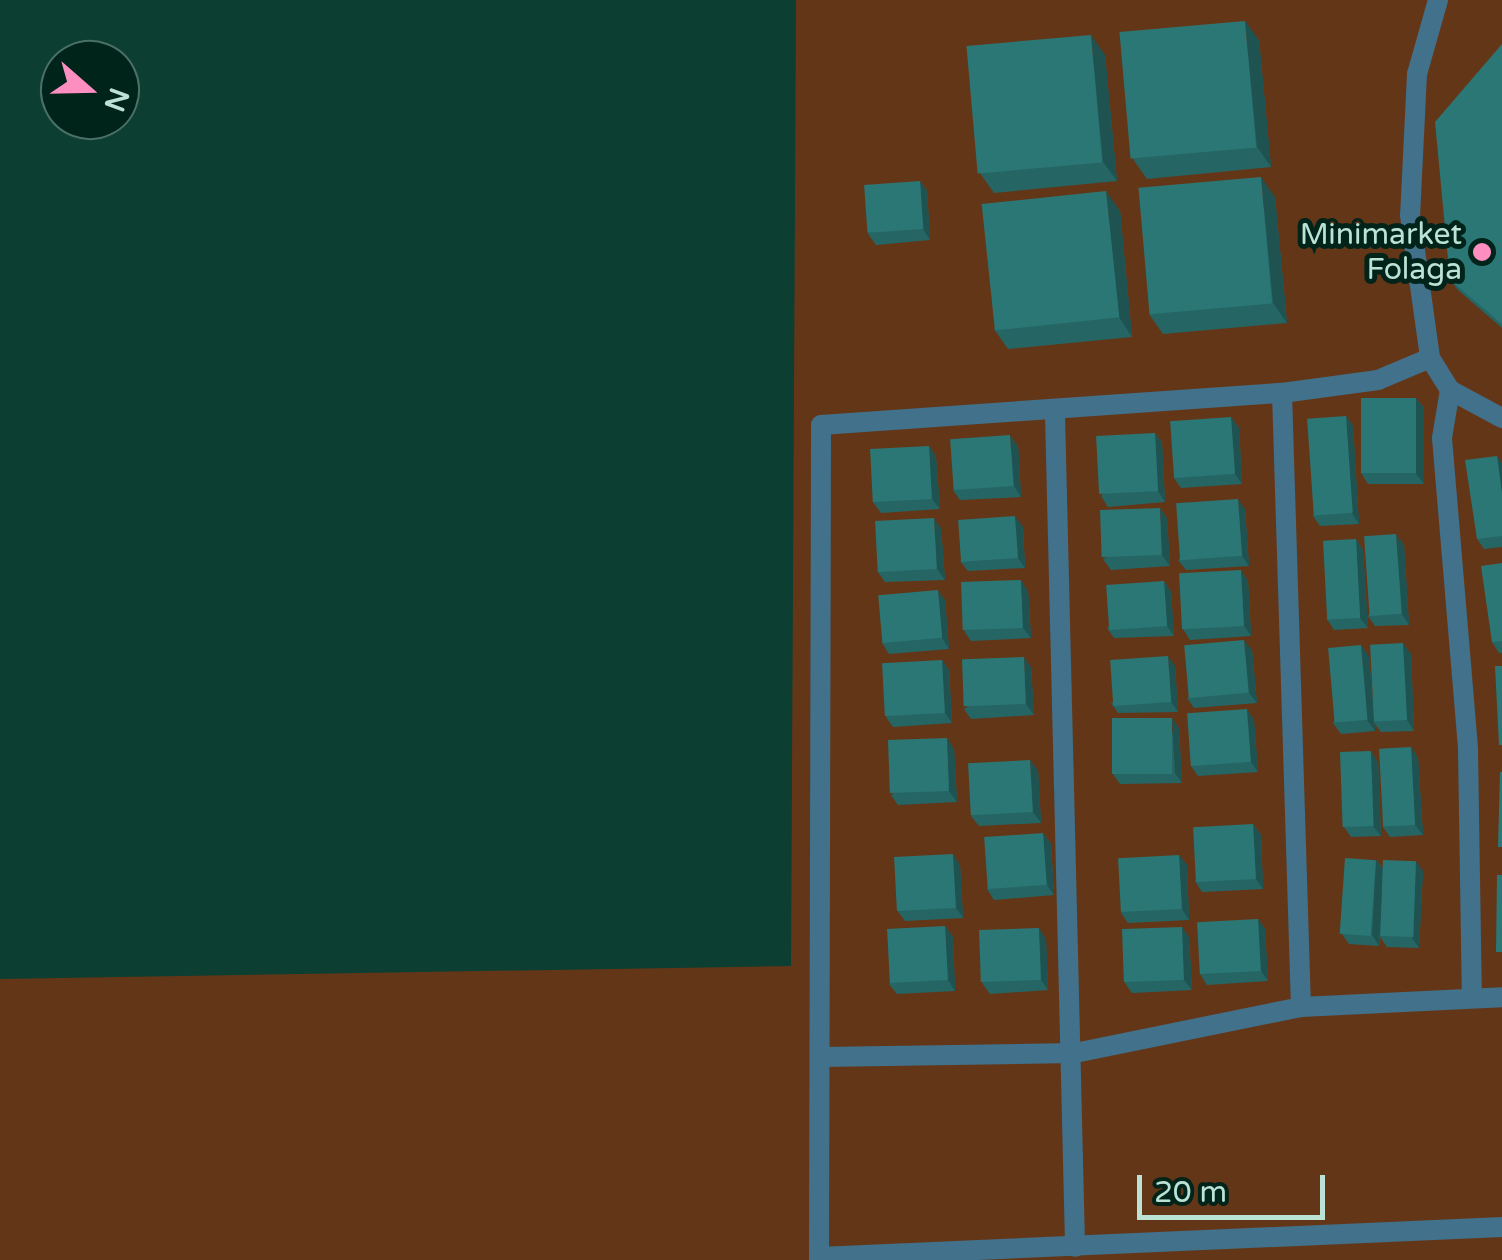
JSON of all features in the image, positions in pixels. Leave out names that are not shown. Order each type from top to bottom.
[{"type":"lane","points":[[1438,0],[1417,74],[1410,215],[1430,358],[1450,390],[1502,418]]},
{"type":"lane","points":[[1430,358],[1378,380],[1282,392],[1055,414],[821,425],[822,1057],[818,1259],[1502,1227]]},
{"type":"lane","points":[[1450,390],[1442,438],[1468,750],[1472,996]]},
{"type":"lane","points":[[1282,392],[1301,1007]]},
{"type":"lane","points":[[1055,414],[1075,1053],[1075,1247]]},
{"type":"lane","points":[[822,1057],[1075,1053],[1301,1007],[1502,996]]},
{"type":"shaded area","points":[[796,0],[1502,0],[1502,1260],[0,1260],[0,979],[791,966]]},
{"type":"building","points":[[1245,21],[1256,148],[1131,158],[1119,32]]},
{"type":"building","points":[[1091,35],[1102,163],[978,173],[966,46]]},
{"type":"building","points":[[1502,44],[1502,324],[1450,280],[1435,122]]},
{"type":"building","points":[[1261,177],[1272,304],[1150,314],[1138,188]]},
{"type":"building","points":[[920,181],[923,229],[867,233],[864,185]]},
{"type":"building","points":[[1106,191],[1119,317],[995,330],[982,204]]},
{"type":"building","points":[[1361,398],[1416,398],[1416,473],[1361,473]]},
{"type":"building","points":[[1346,416],[1353,513],[1314,515],[1307,419]]},
{"type":"building","points":[[1231,417],[1235,474],[1174,478],[1170,421]]},
{"type":"building","points":[[1155,433],[1158,491],[1099,494],[1096,436]]},
{"type":"building","points":[[1010,435],[1014,486],[954,490],[950,439]]},
{"type":"building","points":[[929,446],[932,499],[873,502],[870,449]]},
{"type":"building","points":[[1497,456],[1502,536],[1477,539],[1465,460]]},
{"type":"building","points":[[1238,499],[1242,556],[1180,560],[1176,503]]},
{"type":"building","points":[[1160,508],[1162,555],[1102,557],[1100,510]]},
{"type":"building","points":[[1015,516],[1018,558],[961,562],[958,520]]},
{"type":"building","points":[[934,518],[937,569],[878,572],[875,521]]},
{"type":"building","points":[[1396,534],[1402,614],[1370,616],[1364,536]]},
{"type":"building","points":[[1356,539],[1360,618],[1327,620],[1323,541]]},
{"type":"building","points":[[1502,563],[1502,641],[1492,642],[1481,566]]},
{"type":"building","points":[[1241,570],[1244,626],[1182,629],[1179,573]]},
{"type":"building","points":[[1021,580],[1023,628],[963,630],[961,582]]},
{"type":"building","points":[[1164,581],[1167,626],[1109,630],[1106,585]]},
{"type":"building","points":[[938,590],[942,638],[882,643],[878,595]]},
{"type":"building","points":[[1244,640],[1249,693],[1189,698],[1184,645]]},
{"type":"building","points":[[1403,643],[1407,720],[1374,722],[1370,645]]},
{"type":"building","points":[[1361,645],[1368,720],[1335,723],[1328,648]]},
{"type":"building","points":[[1168,656],[1171,702],[1113,706],[1110,660]]},
{"type":"building","points":[[1024,657],[1026,704],[964,706],[962,659]]},
{"type":"building","points":[[942,660],[945,713],[885,716],[882,663]]},
{"type":"building","points":[[1495,666],[1502,666],[1502,745],[1499,745]]},
{"type":"building","points":[[1247,709],[1251,762],[1191,766],[1187,713]]},
{"type":"building","points":[[1112,718],[1172,718],[1172,774],[1112,774]]},
{"type":"building","points":[[947,738],[949,791],[890,793],[888,740]]},
{"type":"building","points":[[1411,747],[1415,825],[1383,827],[1379,749]]},
{"type":"building","points":[[1371,751],[1374,826],[1343,827],[1340,752]]},
{"type":"building","points":[[1030,760],[1033,812],[971,815],[968,763]]},
{"type":"building","points":[[1500,772],[1502,847],[1498,847]]},
{"type":"building","points":[[1253,824],[1256,879],[1196,882],[1193,827]]},
{"type":"building","points":[[1043,833],[1047,885],[988,889],[984,837]]},
{"type":"building","points":[[953,854],[956,908],[897,911],[894,857]]},
{"type":"building","points":[[1179,855],[1182,909],[1121,912],[1118,858]]},
{"type":"building","points":[[1345,858],[1376,860],[1371,936],[1340,934]]},
{"type":"building","points":[[1383,860],[1416,861],[1413,937],[1380,936]]},
{"type":"building","points":[[1497,875],[1502,875],[1502,952],[1496,952]]},
{"type":"building","points":[[1258,919],[1261,971],[1200,974],[1197,922]]},
{"type":"building","points":[[945,926],[948,980],[890,983],[887,929]]},
{"type":"building","points":[[1182,927],[1184,980],[1124,982],[1122,929]]},
{"type":"building","points":[[1039,928],[1041,980],[981,982],[979,930]]},
{"type":"place","name":"Minimarket Folaga","points":[[1482,252]]}]
